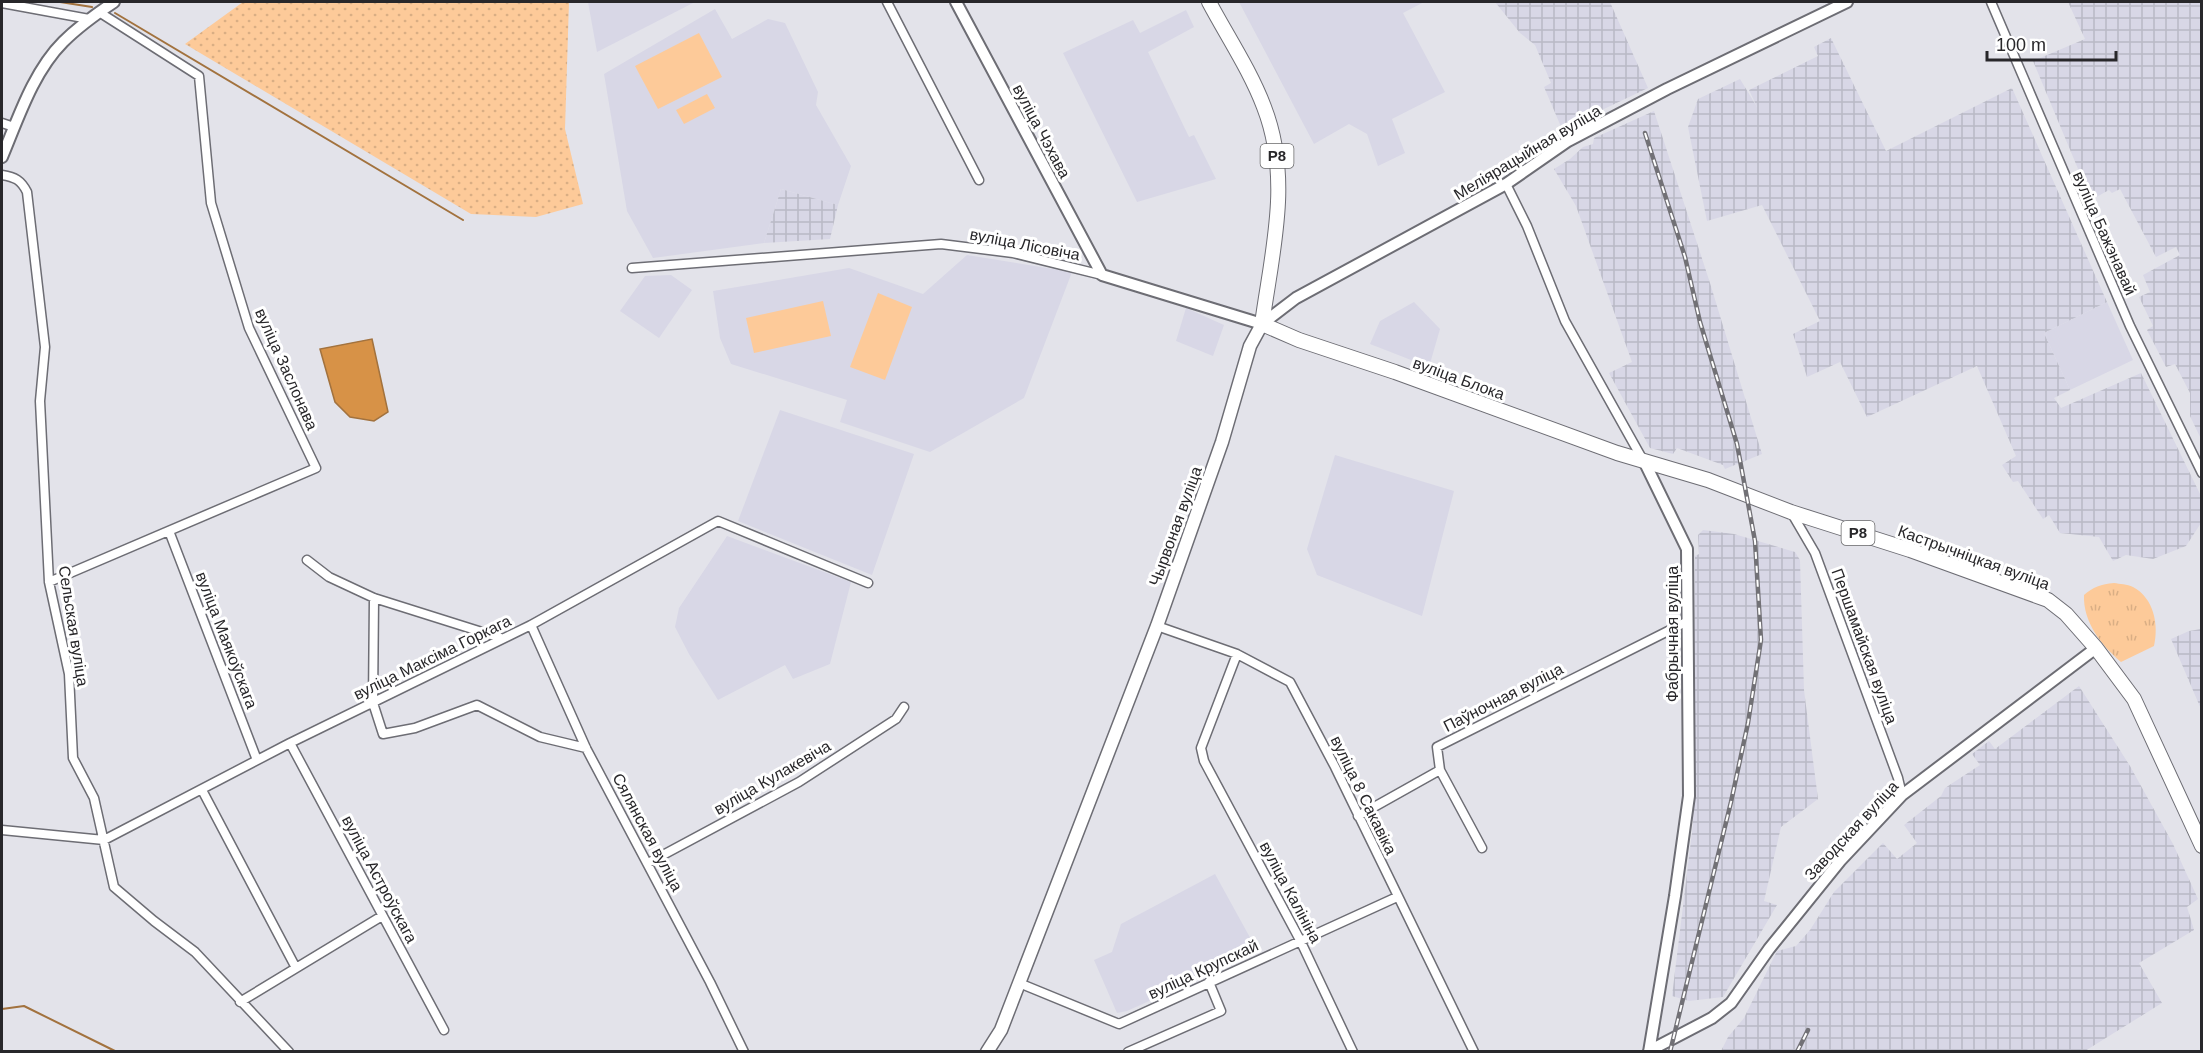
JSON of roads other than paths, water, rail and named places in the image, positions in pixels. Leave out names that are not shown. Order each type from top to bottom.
[{"type":"main road","name":"Чырвоная вуліца","points":[[987,1052],[1001,1030],[1157,626],[1222,442],[1250,346],[1262,324],[1278,221],[1280,184],[1276,148],[1264,106],[1209,2]]},
{"type":"main road","name":"вуліца Блока","points":[[1262,324],[1299,340],[1645,463]]},
{"type":"main road","name":"Кастрычніцкая вуліца","points":[[1645,463],[1708,480],[1791,512],[1910,550],[2048,600],[2066,614],[2096,648],[2134,699],[2202,846]]},
{"type":"street","points":[[887,2],[979,180]]},
{"type":"street","name":"вуліца Чэхава","points":[[956,2],[1102,275]]},
{"type":"street","name":"Меліярацыйная вуліца","points":[[1262,324],[1296,298],[1506,184],[1568,141],[1846,2]]},
{"type":"street","name":"вуліца Бажэнавай","points":[[1991,2],[2130,327],[2202,473]]},
{"type":"street","points":[[2,3],[102,8]]},
{"type":"street","points":[[2,157],[44,66],[61,43],[102,8]]},
{"type":"street","name":"вуліца Заслонава","points":[[49,582],[316,468],[249,328],[211,203],[199,76],[102,8]]},
{"type":"street","points":[[2,123],[14,127]]},
{"type":"street","name":"Сельская вуліца","points":[[2,175],[14,177],[22,183],[27,192],[45,347],[40,401],[49,582],[69,674],[73,758],[94,798],[114,886],[154,921],[195,952],[289,1052]]},
{"type":"street","name":"Фабрычная вуліца","points":[[1506,184],[1527,226],[1564,321],[1645,463],[1687,549],[1689,796],[1649,1051]]},
{"type":"street","name":"вуліца Лісовіча","points":[[632,268],[941,244],[1013,253],[1102,275],[1262,324]]},
{"type":"street","name":"Першамайская вуліца","points":[[1791,512],[1815,553],[1902,795]]},
{"type":"street","name":"вуліца Максіма Горкага","points":[[104,840],[290,742],[531,625],[718,521],[868,583]]},
{"type":"street","name":"вуліца Маякоўскага","points":[[169,531],[257,760]]},
{"type":"street","points":[[307,560],[329,577],[374,598],[501,638]]},
{"type":"street","points":[[374,598],[373,703],[383,734],[415,728],[477,705],[540,737],[586,748]]},
{"type":"street","name":"Паўночная вуліца","points":[[1440,770],[1437,747],[1686,622]]},
{"type":"street","name":"Сялянская вуліца","points":[[531,625],[586,748],[648,863],[744,1052]]},
{"type":"street","name":"вуліца 8 Сакавіка","points":[[1157,626],[1237,654],[1290,682],[1474,1052]]},
{"type":"street","name":"Заводская вуліца","points":[[1649,1051],[1712,1018],[1731,1002],[1769,949],[1833,870],[1902,795],[2096,648]]},
{"type":"street","name":"вуліца Калініна","points":[[1237,654],[1201,748],[1204,761],[1300,940],[1353,1052]]},
{"type":"street","name":"вуліца Кулакевіча","points":[[648,863],[799,782],[896,719],[903,706]]},
{"type":"street","name":"вуліца Астроўскага","points":[[290,742],[444,1030]]},
{"type":"street","points":[[1358,816],[1440,770],[1482,848]]},
{"type":"street","points":[[202,790],[296,968]]},
{"type":"street","points":[[2,830],[104,840]]},
{"type":"street","name":"вуліца Крупскай","points":[[1019,983],[1119,1024],[1397,897]]},
{"type":"street","points":[[240,1002],[382,916]]},
{"type":"street","points":[[1128,1052],[1221,1011],[1209,982]]},
{"type":"waterway","points":[[60,2],[92,7]]},
{"type":"waterway","points":[[115,13],[463,220]]},
{"type":"waterway","points":[[2,1009],[24,1006],[117,1052]]},
{"type":"railway","points":[[1645,133],[1685,257],[1700,322],[1737,444],[1755,541],[1761,640],[1748,723],[1731,802],[1670,1052]]},
{"type":"railway","points":[[1797,1052],[1808,1030]]}]
